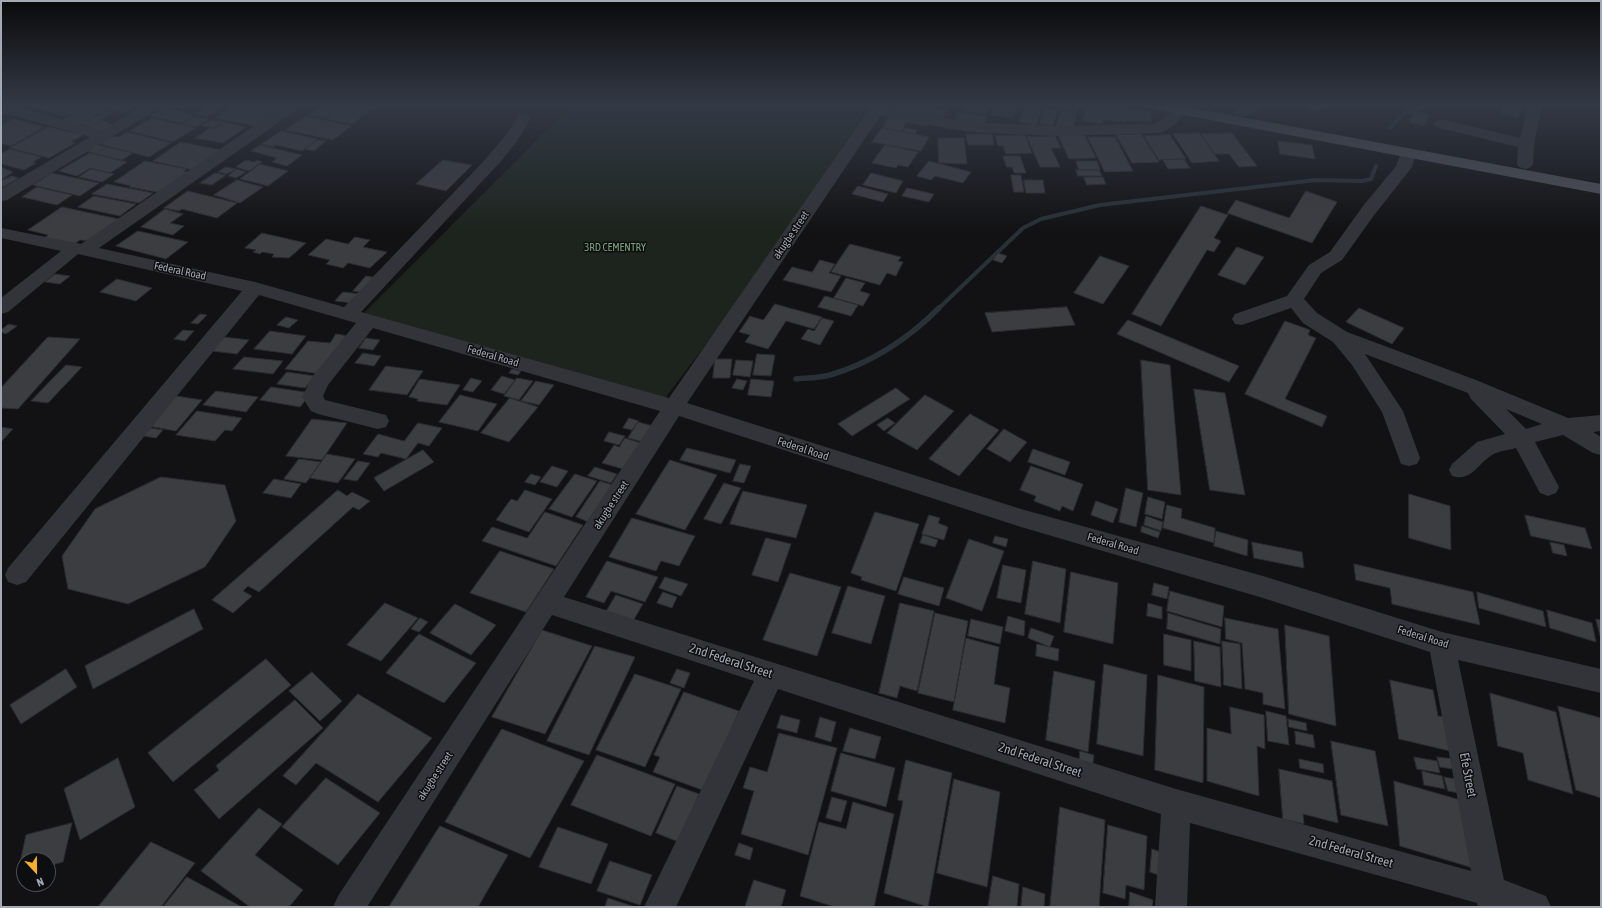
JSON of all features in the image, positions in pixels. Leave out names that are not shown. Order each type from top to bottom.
[{"type":"main road","points":[[1383,148],[1601,189]]},
{"type":"main road","points":[[1438,148],[1601,179]]},
{"type":"street","points":[[1,196],[82,148]]},
{"type":"street","points":[[1,308],[80,249],[230,148]]},
{"type":"street","points":[[348,314],[415,245],[502,148]]},
{"type":"street","name":"akugbe street","points":[[349,907],[674,408],[851,148]]},
{"type":"street","points":[[1525,164],[1526,148]]},
{"type":"street","points":[[1242,319],[1294,300],[1315,269],[1336,256],[1369,210],[1404,167],[1408,153]]},
{"type":"street","name":"Federal Road","points":[[1,233],[255,288],[348,314],[674,408],[1021,518],[1263,587],[1442,644],[1601,681]]},
{"type":"street","points":[[16,575],[255,288]]},
{"type":"street","points":[[1294,300],[1310,318],[1340,337],[1469,385],[1566,426],[1601,447]]},
{"type":"street","points":[[369,320],[319,382],[312,398],[318,406],[378,420]]},
{"type":"street","points":[[1340,337],[1359,360],[1392,411],[1409,458]]},
{"type":"street","points":[[1469,385],[1522,438],[1548,487]]},
{"type":"street","points":[[1460,470],[1485,448],[1566,426],[1601,423]]},
{"type":"street","name":"2nd Federal Street","points":[[548,603],[1176,804],[1493,900],[1535,907]]},
{"type":"street","name":"Efe Street","points":[[1442,644],[1493,900]]},
{"type":"street","points":[[660,907],[771,674]]},
{"type":"street","points":[[1171,907],[1176,804]]},
{"type":"green space","name":"3RD CEMENTRY","points":[[529,148],[841,148],[753,283],[665,398],[363,314]]},
{"type":"building","points":[[11,148],[66,148],[49,158]]},
{"type":"building","points":[[91,148],[105,148],[96,154],[86,151]]},
{"type":"building","points":[[105,148],[113,148],[133,153],[122,160],[96,154]]},
{"type":"building","points":[[116,148],[163,148],[149,157]]},
{"type":"building","points":[[172,148],[213,148],[221,150],[194,170],[153,161]]},
{"type":"building","points":[[255,148],[274,148],[302,155],[287,166],[272,162],[277,158],[251,151]]},
{"type":"building","points":[[291,148],[305,148],[302,151]]},
{"type":"building","points":[[306,148],[317,148],[314,151]]},
{"type":"building","points":[[883,148],[901,148],[918,152],[908,167],[898,165],[896,168],[872,163]]},
{"type":"building","points":[[907,148],[923,148],[921,151]]},
{"type":"building","points":[[938,148],[965,148],[967,164],[939,163]]},
{"type":"building","points":[[1004,148],[1030,148],[1032,153],[1006,154]]},
{"type":"building","points":[[1032,148],[1051,148],[1060,167],[1040,167]]},
{"type":"building","points":[[1064,148],[1091,148],[1096,158],[1069,159]]},
{"type":"building","points":[[1094,148],[1121,148],[1133,171],[1105,172]]},
{"type":"building","points":[[1124,148],[1150,148],[1159,162],[1132,163]]},
{"type":"building","points":[[1152,148],[1179,148],[1186,159],[1159,160]]},
{"type":"building","points":[[1182,148],[1210,148],[1219,161],[1192,163]]},
{"type":"building","points":[[1211,148],[1244,148],[1257,166],[1239,167],[1229,154],[1215,154]]},
{"type":"building","points":[[1279,148],[1313,148],[1315,159],[1280,154]]},
{"type":"building","points":[[10,149],[41,157],[33,162],[36,163],[24,170],[1,164],[1,154]]},
{"type":"building","points":[[90,153],[127,162],[110,173],[90,168],[77,176],[59,171]]},
{"type":"building","points":[[1003,156],[1020,156],[1026,173],[1014,173],[1012,167],[1007,167]]},
{"type":"building","points":[[1184,159],[1190,168],[1168,169],[1163,160]]},
{"type":"building","points":[[246,160],[254,162],[257,160],[262,162],[249,171],[236,167]]},
{"type":"building","points":[[443,160],[472,165],[446,191],[416,184]]},
{"type":"building","points":[[145,161],[187,169],[184,171],[190,173],[162,193],[129,187],[131,186],[114,182]]},
{"type":"building","points":[[929,161],[971,172],[963,183],[935,176],[931,180],[917,176]]},
{"type":"building","points":[[1076,161],[1097,161],[1100,170],[1079,170]]},
{"type":"building","points":[[260,164],[288,171],[268,186],[240,179]]},
{"type":"building","points":[[1,167],[13,172],[1,180]]},
{"type":"building","points":[[226,167],[236,169],[227,174],[218,172]]},
{"type":"building","points":[[91,169],[114,174],[102,182],[79,177]]},
{"type":"building","points":[[237,169],[246,172],[236,178],[228,176]]},
{"type":"building","points":[[1076,170],[1099,170],[1102,176],[1078,176]]},
{"type":"building","points":[[52,173],[99,183],[80,196],[33,185]]},
{"type":"building","points":[[215,173],[226,175],[212,185],[200,183]]},
{"type":"building","points":[[871,173],[903,181],[896,193],[863,185]]},
{"type":"building","points":[[1011,175],[1021,175],[1024,192],[1014,192]]},
{"type":"building","points":[[12,176],[19,178],[1,188],[1,181]]},
{"type":"building","points":[[1084,177],[1103,177],[1106,184],[1087,185]]},
{"type":"building","points":[[237,180],[263,187],[240,203],[214,195]]},
{"type":"building","points":[[1024,180],[1043,180],[1045,193],[1026,193]]},
{"type":"building","points":[[107,184],[153,193],[139,203],[92,194]]},
{"type":"building","points":[[858,186],[888,194],[883,202],[852,194]]},
{"type":"building","points":[[37,187],[72,195],[57,205],[22,197]]},
{"type":"building","points":[[907,188],[934,194],[929,202],[902,196]]},
{"type":"building","points":[[188,191],[237,203],[217,218],[182,209],[179,211],[164,208]]},
{"type":"building","points":[[1306,191],[1337,202],[1312,243],[1227,213],[1236,200],[1289,218]]},
{"type":"building","points":[[94,196],[136,204],[120,216],[78,207]]},
{"type":"building","points":[[1201,206],[1228,215],[1214,238],[1221,241],[1214,252],[1207,250],[1161,326],[1132,314]]},
{"type":"building","points":[[62,207],[119,219],[89,241],[80,240],[73,245],[44,238],[48,235],[28,230]]},
{"type":"building","points":[[165,209],[183,214],[170,223],[184,226],[173,235],[141,227]]},
{"type":"building","points":[[138,231],[188,242],[166,259],[116,246]]},
{"type":"building","points":[[262,233],[306,243],[289,258],[272,257],[274,254],[262,252],[260,254],[253,252],[256,250],[245,248]]},
{"type":"building","points":[[355,237],[370,240],[363,247],[387,252],[370,268],[348,263],[343,268],[326,264],[330,260],[308,255],[326,239],[348,244]]},
{"type":"building","points":[[850,244],[901,257],[898,261],[903,262],[896,276],[887,273],[880,285],[831,272]]},
{"type":"building","points":[[1237,247],[1264,257],[1245,285],[1218,275]]},
{"type":"building","points":[[998,253],[1007,256],[1002,263],[993,260]]},
{"type":"building","points":[[1100,256],[1129,266],[1103,304],[1074,293]]},
{"type":"building","points":[[820,260],[835,264],[829,273],[841,276],[831,292],[783,280],[792,267],[812,272]]},
{"type":"building","points":[[55,274],[70,276],[60,284],[45,282]]},
{"type":"building","points":[[366,276],[378,278],[364,293],[353,291]]},
{"type":"building","points":[[846,278],[865,283],[860,291],[870,294],[863,306],[834,298]]},
{"type":"building","points":[[117,279],[152,288],[136,301],[100,292]]},
{"type":"building","points":[[343,292],[361,294],[353,303],[335,301]]},
{"type":"building","points":[[825,296],[858,305],[851,316],[818,307]]},
{"type":"building","points":[[775,304],[822,317],[814,329],[786,321],[768,349],[745,342],[750,335],[739,332],[750,316],[763,320]]},
{"type":"building","points":[[1067,307],[1075,325],[992,332],[985,313]]},
{"type":"building","points":[[1359,308],[1404,328],[1392,344],[1346,322]]},
{"type":"building","points":[[200,314],[207,315],[198,324],[191,323]]},
{"type":"building","points":[[286,317],[298,320],[289,328],[277,325]]},
{"type":"building","points":[[822,318],[834,321],[820,345],[801,339],[808,329],[814,331]]},
{"type":"building","points":[[1128,320],[1239,366],[1229,382],[1117,334]]},
{"type":"building","points":[[1285,321],[1310,330],[1308,335],[1316,338],[1285,399],[1327,416],[1322,427],[1245,394]]},
{"type":"building","points":[[9,324],[17,326],[6,334],[1,332],[1,330]]},
{"type":"building","points":[[183,330],[194,331],[185,341],[174,339]]},
{"type":"building","points":[[270,331],[306,336],[292,354],[254,349]]},
{"type":"building","points":[[336,334],[349,336],[321,374],[285,369],[308,341],[330,343]]},
{"type":"building","points":[[48,337],[80,339],[18,409],[1,408],[1,388]]},
{"type":"building","points":[[224,337],[249,340],[237,354],[212,351]]},
{"type":"building","points":[[366,338],[380,340],[373,350],[359,348]]},
{"type":"building","points":[[363,353],[381,356],[374,366],[355,363]]},
{"type":"building","points":[[757,354],[775,355],[771,376],[753,375]]},
{"type":"building","points":[[244,357],[283,361],[273,374],[233,369]]},
{"type":"building","points":[[715,359],[732,359],[730,378],[713,378]]},
{"type":"building","points":[[736,360],[753,361],[750,377],[733,375]]},
{"type":"building","points":[[1141,360],[1170,365],[1181,495],[1148,490]]},
{"type":"building","points":[[66,365],[82,367],[48,403],[31,401]]},
{"type":"building","points":[[386,366],[423,371],[407,395],[369,390]]},
{"type":"building","points":[[512,369],[521,371],[518,375],[509,373]]},
{"type":"building","points":[[287,372],[315,376],[305,388],[277,384]]},
{"type":"building","points":[[502,376],[515,380],[504,394],[491,390]]},
{"type":"building","points":[[471,378],[482,381],[473,392],[463,390]]},
{"type":"building","points":[[517,378],[533,381],[519,400],[504,396]]},
{"type":"building","points":[[420,379],[460,385],[447,405],[417,401],[418,399],[409,397]]},
{"type":"building","points":[[737,379],[747,381],[743,390],[732,388]]},
{"type":"building","points":[[751,379],[774,381],[771,397],[748,395]]},
{"type":"building","points":[[536,381],[554,385],[539,405],[521,401]]},
{"type":"building","points":[[271,387],[311,393],[300,407],[260,400]]},
{"type":"building","points":[[896,388],[910,399],[852,436],[838,424]]},
{"type":"building","points":[[1194,389],[1225,393],[1245,495],[1210,490]]},
{"type":"building","points":[[216,391],[258,397],[246,412],[203,405]]},
{"type":"building","points":[[460,395],[497,404],[478,431],[439,422]]},
{"type":"building","points":[[925,395],[954,411],[917,450],[887,433]]},
{"type":"building","points":[[176,396],[202,400],[176,431],[148,426]]},
{"type":"building","points":[[510,398],[538,407],[509,442],[481,433]]},
{"type":"building","points":[[197,411],[242,418],[232,431],[225,430],[215,441],[176,435]]},
{"type":"building","points":[[970,414],[999,430],[959,476],[929,459]]},
{"type":"building","points":[[629,418],[639,421],[632,430],[623,428]]},
{"type":"building","points":[[888,418],[895,423],[884,431],[877,425]]},
{"type":"building","points":[[312,419],[347,423],[322,460],[286,456]]},
{"type":"building","points":[[638,422],[653,426],[643,442],[628,438]]},
{"type":"building","points":[[418,423],[442,428],[429,446],[418,443],[406,459],[381,453],[378,457],[363,454],[378,434],[404,441]]},
{"type":"building","points":[[1,427],[13,429],[1,442]]},
{"type":"building","points":[[151,428],[163,430],[156,438],[143,436]]},
{"type":"building","points":[[1004,429],[1027,442],[1010,462],[987,449]]},
{"type":"building","points":[[609,432],[625,436],[619,445],[604,441]]},
{"type":"building","points":[[625,438],[641,443],[623,469],[602,463],[614,445],[619,447]]},
{"type":"building","points":[[687,448],[736,460],[730,473],[680,460]]},
{"type":"building","points":[[1033,449],[1070,462],[1065,475],[1028,462]]},
{"type":"building","points":[[423,450],[434,462],[384,491],[374,478]]},
{"type":"building","points":[[327,454],[355,459],[338,483],[310,478]]},
{"type":"building","points":[[299,459],[321,462],[306,483],[284,479]]},
{"type":"building","points":[[670,460],[717,475],[685,530],[636,514]]},
{"type":"building","points":[[358,461],[370,463],[357,481],[344,479]]},
{"type":"building","points":[[740,464],[751,466],[744,483],[733,481]]},
{"type":"building","points":[[552,466],[568,471],[557,487],[540,482]]},
{"type":"building","points":[[1031,466],[1083,484],[1073,511],[1062,506],[1060,511],[1034,501],[1036,496],[1020,490]]},
{"type":"building","points":[[595,467],[617,474],[611,483],[588,476]]},
{"type":"building","points":[[531,474],[541,477],[535,485],[525,482]]},
{"type":"building","points":[[575,474],[597,481],[572,517],[549,509]]},
{"type":"building","points":[[161,477],[225,485],[236,521],[205,567],[128,604],[68,589],[62,556],[95,509]]},
{"type":"building","points":[[274,479],[301,484],[291,498],[263,493]]},
{"type":"building","points":[[600,481],[613,485],[589,522],[576,517]]},
{"type":"building","points":[[724,483],[741,488],[721,524],[704,519]]},
{"type":"building","points":[[1126,488],[1143,493],[1136,527],[1119,522]]},
{"type":"building","points":[[338,490],[347,496],[352,492],[370,501],[359,510],[353,507],[259,592],[248,586],[243,591],[252,596],[233,613],[212,600]]},
{"type":"building","points":[[525,490],[552,499],[529,532],[496,520],[511,499],[517,501]]},
{"type":"building","points":[[743,491],[807,505],[796,538],[730,524]]},
{"type":"building","points":[[1409,494],[1450,506],[1451,550],[1409,538]]},
{"type":"building","points":[[1148,497],[1165,502],[1162,519],[1145,514]]},
{"type":"building","points":[[1096,501],[1118,509],[1113,523],[1091,515]]},
{"type":"building","points":[[1167,505],[1182,509],[1181,518],[1215,528],[1214,543],[1163,528]]},
{"type":"building","points":[[545,512],[583,525],[556,566],[482,541],[492,527],[527,538]]},
{"type":"building","points":[[875,512],[919,524],[896,591],[861,580],[862,577],[851,573]]},
{"type":"building","points":[[929,515],[940,518],[938,523],[948,527],[944,540],[922,534]]},
{"type":"building","points":[[1525,515],[1585,528],[1592,549],[1531,536]]},
{"type":"building","points":[[1146,516],[1163,522],[1161,531],[1144,525]]},
{"type":"building","points":[[632,518],[695,536],[679,566],[661,561],[656,571],[609,557]]},
{"type":"building","points":[[1142,526],[1160,532],[1158,538],[1141,532]]},
{"type":"building","points":[[1216,531],[1248,540],[1247,556],[1214,546]]},
{"type":"building","points":[[923,535],[938,540],[935,547],[920,543]]},
{"type":"building","points":[[995,536],[1008,539],[1006,547],[993,543]]},
{"type":"building","points":[[766,538],[791,544],[778,582],[752,575]]},
{"type":"building","points":[[969,539],[1004,551],[982,611],[946,598]]},
{"type":"building","points":[[1252,542],[1302,552],[1304,568],[1254,558]]},
{"type":"building","points":[[1550,542],[1564,545],[1567,556],[1553,553]]},
{"type":"building","points":[[500,551],[554,569],[526,612],[470,593]]},
{"type":"building","points":[[607,561],[658,577],[645,602],[611,591],[604,603],[586,597]]},
{"type":"building","points":[[1033,561],[1066,569],[1060,623],[1025,614]]},
{"type":"building","points":[[1354,564],[1473,592],[1480,625],[1392,604],[1390,588],[1356,580]]},
{"type":"building","points":[[1003,565],[1026,570],[1021,603],[997,598]]},
{"type":"building","points":[[1071,572],[1118,583],[1113,644],[1064,632]]},
{"type":"building","points":[[790,573],[841,587],[817,656],[763,640]]},
{"type":"building","points":[[665,577],[688,584],[681,596],[659,588]]},
{"type":"building","points":[[904,577],[944,588],[939,606],[898,594]]},
{"type":"building","points":[[1154,583],[1169,587],[1167,599],[1152,595]]},
{"type":"building","points":[[848,586],[885,596],[871,644],[832,633]]},
{"type":"building","points":[[1170,591],[1224,606],[1222,627],[1167,611]]},
{"type":"building","points":[[663,592],[677,597],[672,608],[657,603]]},
{"type":"building","points":[[1477,592],[1543,611],[1546,627],[1479,608]]},
{"type":"building","points":[[616,595],[643,604],[633,621],[606,612]]},
{"type":"building","points":[[385,603],[418,618],[381,661],[347,645]]},
{"type":"building","points":[[900,603],[934,611],[917,691],[900,686],[897,698],[879,693]]},
{"type":"building","points":[[1148,603],[1162,607],[1162,619],[1147,616]]},
{"type":"building","points":[[455,604],[496,625],[471,655],[430,633]]},
{"type":"building","points":[[194,609],[203,629],[93,689],[85,666]]},
{"type":"building","points":[[1547,610],[1592,623],[1596,642],[1550,628]]},
{"type":"building","points":[[935,613],[968,621],[954,702],[918,693]]},
{"type":"building","points":[[1168,613],[1221,629],[1220,644],[1167,629]]},
{"type":"building","points":[[1008,616],[1025,621],[1024,636],[1005,631]]},
{"type":"building","points":[[420,618],[428,622],[419,632],[411,629]]},
{"type":"building","points":[[1225,618],[1278,629],[1285,709],[1263,704],[1263,693],[1245,689],[1242,643],[1226,639]]},
{"type":"building","points":[[971,619],[1003,627],[1000,644],[968,636]]},
{"type":"building","points":[[1596,619],[1601,620],[1601,639]]},
{"type":"building","points":[[1285,625],[1329,636],[1336,726],[1289,714]]},
{"type":"building","points":[[1031,628],[1054,636],[1050,647],[1028,638]]},
{"type":"building","points":[[542,630],[592,646],[545,734],[492,717]]},
{"type":"building","points":[[419,634],[476,663],[444,703],[386,673]]},
{"type":"building","points":[[1164,634],[1191,640],[1191,671],[1164,665]]},
{"type":"building","points":[[966,638],[999,647],[994,684],[1010,688],[1005,723],[953,710]]},
{"type":"building","points":[[1194,641],[1220,647],[1221,687],[1195,681]]},
{"type":"building","points":[[1222,641],[1240,644],[1242,689],[1224,685]]},
{"type":"building","points":[[1037,644],[1059,649],[1058,661],[1036,656]]},
{"type":"building","points":[[595,646],[635,657],[589,755],[547,741]]},
{"type":"building","points":[[266,659],[291,685],[173,782],[148,753]]},
{"type":"building","points":[[1104,664],[1147,675],[1143,756],[1097,744]]},
{"type":"building","points":[[66,669],[77,687],[21,724],[10,705]]},
{"type":"building","points":[[677,669],[690,673],[684,688],[670,683]]},
{"type":"building","points":[[1054,671],[1095,681],[1088,752],[1046,740]]},
{"type":"building","points":[[312,672],[342,701],[320,721],[289,691]]},
{"type":"building","points":[[635,674],[681,689],[645,767],[596,750]]},
{"type":"building","points":[[1158,675],[1204,687],[1203,783],[1155,770]]},
{"type":"building","points":[[1390,680],[1433,690],[1438,716],[1446,717],[1454,752],[1399,739]]},
{"type":"building","points":[[684,692],[739,711],[705,791],[653,772],[660,757],[654,755]]},
{"type":"building","points":[[1490,693],[1556,712],[1573,794],[1528,780],[1523,753],[1498,746]]},
{"type":"building","points":[[358,694],[432,738],[378,802],[316,763],[296,785],[283,776]]},
{"type":"building","points":[[295,700],[323,728],[219,819],[194,790],[219,770],[216,766]]},
{"type":"building","points":[[1558,706],[1601,718],[1601,798],[1576,790]]},
{"type":"building","points":[[1230,707],[1264,715],[1265,749],[1257,746],[1259,796],[1207,781],[1207,728],[1231,734]]},
{"type":"building","points":[[1266,711],[1286,716],[1289,745],[1268,741]]},
{"type":"building","points":[[781,715],[800,720],[797,733],[777,728]]},
{"type":"building","points":[[820,717],[836,722],[831,742],[815,737]]},
{"type":"building","points":[[1288,719],[1306,723],[1307,731],[1289,727]]},
{"type":"building","points":[[850,728],[881,737],[875,759],[843,751]]},
{"type":"building","points":[[502,729],[584,761],[530,858],[445,822]]},
{"type":"building","points":[[1295,731],[1313,735],[1315,748],[1296,744]]},
{"type":"building","points":[[779,733],[837,748],[808,855],[741,834],[754,791],[743,788],[750,767],[767,772]]},
{"type":"building","points":[[1331,741],[1375,751],[1388,826],[1341,815]]},
{"type":"building","points":[[1080,751],[1094,755],[1092,770],[1079,766]]},
{"type":"building","points":[[841,753],[895,768],[886,807],[831,791]]},
{"type":"building","points":[[597,755],[675,784],[651,836],[571,805]]},
{"type":"building","points":[[1414,757],[1437,761],[1440,773],[1417,769]]},
{"type":"building","points":[[1437,757],[1455,759],[1459,770],[1440,767]]},
{"type":"building","points":[[118,758],[135,807],[80,840],[64,789]]},
{"type":"building","points":[[1299,759],[1323,764],[1324,773],[1300,768]]},
{"type":"building","points":[[906,760],[952,773],[928,907],[884,893],[903,801],[898,800]]},
{"type":"building","points":[[1279,769],[1332,781],[1338,823],[1303,814],[1304,824],[1283,819]]},
{"type":"building","points":[[1422,771],[1442,776],[1445,789],[1424,785]]},
{"type":"building","points":[[1444,777],[1455,779],[1459,793],[1448,791]]},
{"type":"building","points":[[326,778],[380,813],[338,865],[282,827]]},
{"type":"building","points":[[954,779],[1000,792],[987,887],[937,873]]},
{"type":"building","points":[[1394,781],[1464,801],[1473,868],[1400,846]]},
{"type":"building","points":[[677,786],[699,794],[679,842],[656,833]]},
{"type":"building","points":[[832,797],[847,801],[841,822],[826,818]]},
{"type":"building","points":[[853,802],[894,814],[874,907],[835,907],[800,896],[819,822],[846,829]]},
{"type":"building","points":[[1060,807],[1105,820],[1099,907],[1050,907]]},
{"type":"building","points":[[259,808],[282,824],[255,855],[303,890],[289,907],[250,907],[201,871]]},
{"type":"building","points":[[72,823],[63,862],[56,864],[56,852],[22,852],[26,835]]},
{"type":"building","points":[[1108,825],[1147,836],[1144,890],[1126,885],[1125,899],[1103,893]]},
{"type":"building","points":[[440,826],[508,855],[478,907],[389,907]]},
{"type":"building","points":[[558,827],[608,844],[591,884],[539,867]]},
{"type":"building","points":[[151,842],[195,863],[161,907],[98,907]]},
{"type":"building","points":[[739,843],[753,848],[750,860],[735,855]]},
{"type":"building","points":[[1152,849],[1169,855],[1167,878],[1150,872]]},
{"type":"building","points":[[610,861],[652,875],[640,905],[597,891]]},
{"type":"building","points":[[993,876],[1019,884],[1017,907],[988,907]]},
{"type":"building","points":[[187,877],[242,907],[163,907]]},
{"type":"building","points":[[754,880],[786,890],[781,907],[745,907]]},
{"type":"building","points":[[1023,887],[1045,894],[1044,907],[1021,907]]},
{"type":"building","points":[[1130,892],[1153,900],[1152,907],[1129,907]]},
{"type":"building","points":[[608,898],[635,907],[605,907]]},
{"type":"waterway","points":[[938,309],[1023,228],[1041,219],[1100,205],[1316,180],[1362,181],[1371,179],[1376,166]]},
{"type":"waterway","points":[[796,379],[830,375],[860,364],[902,339],[939,308]]}]
